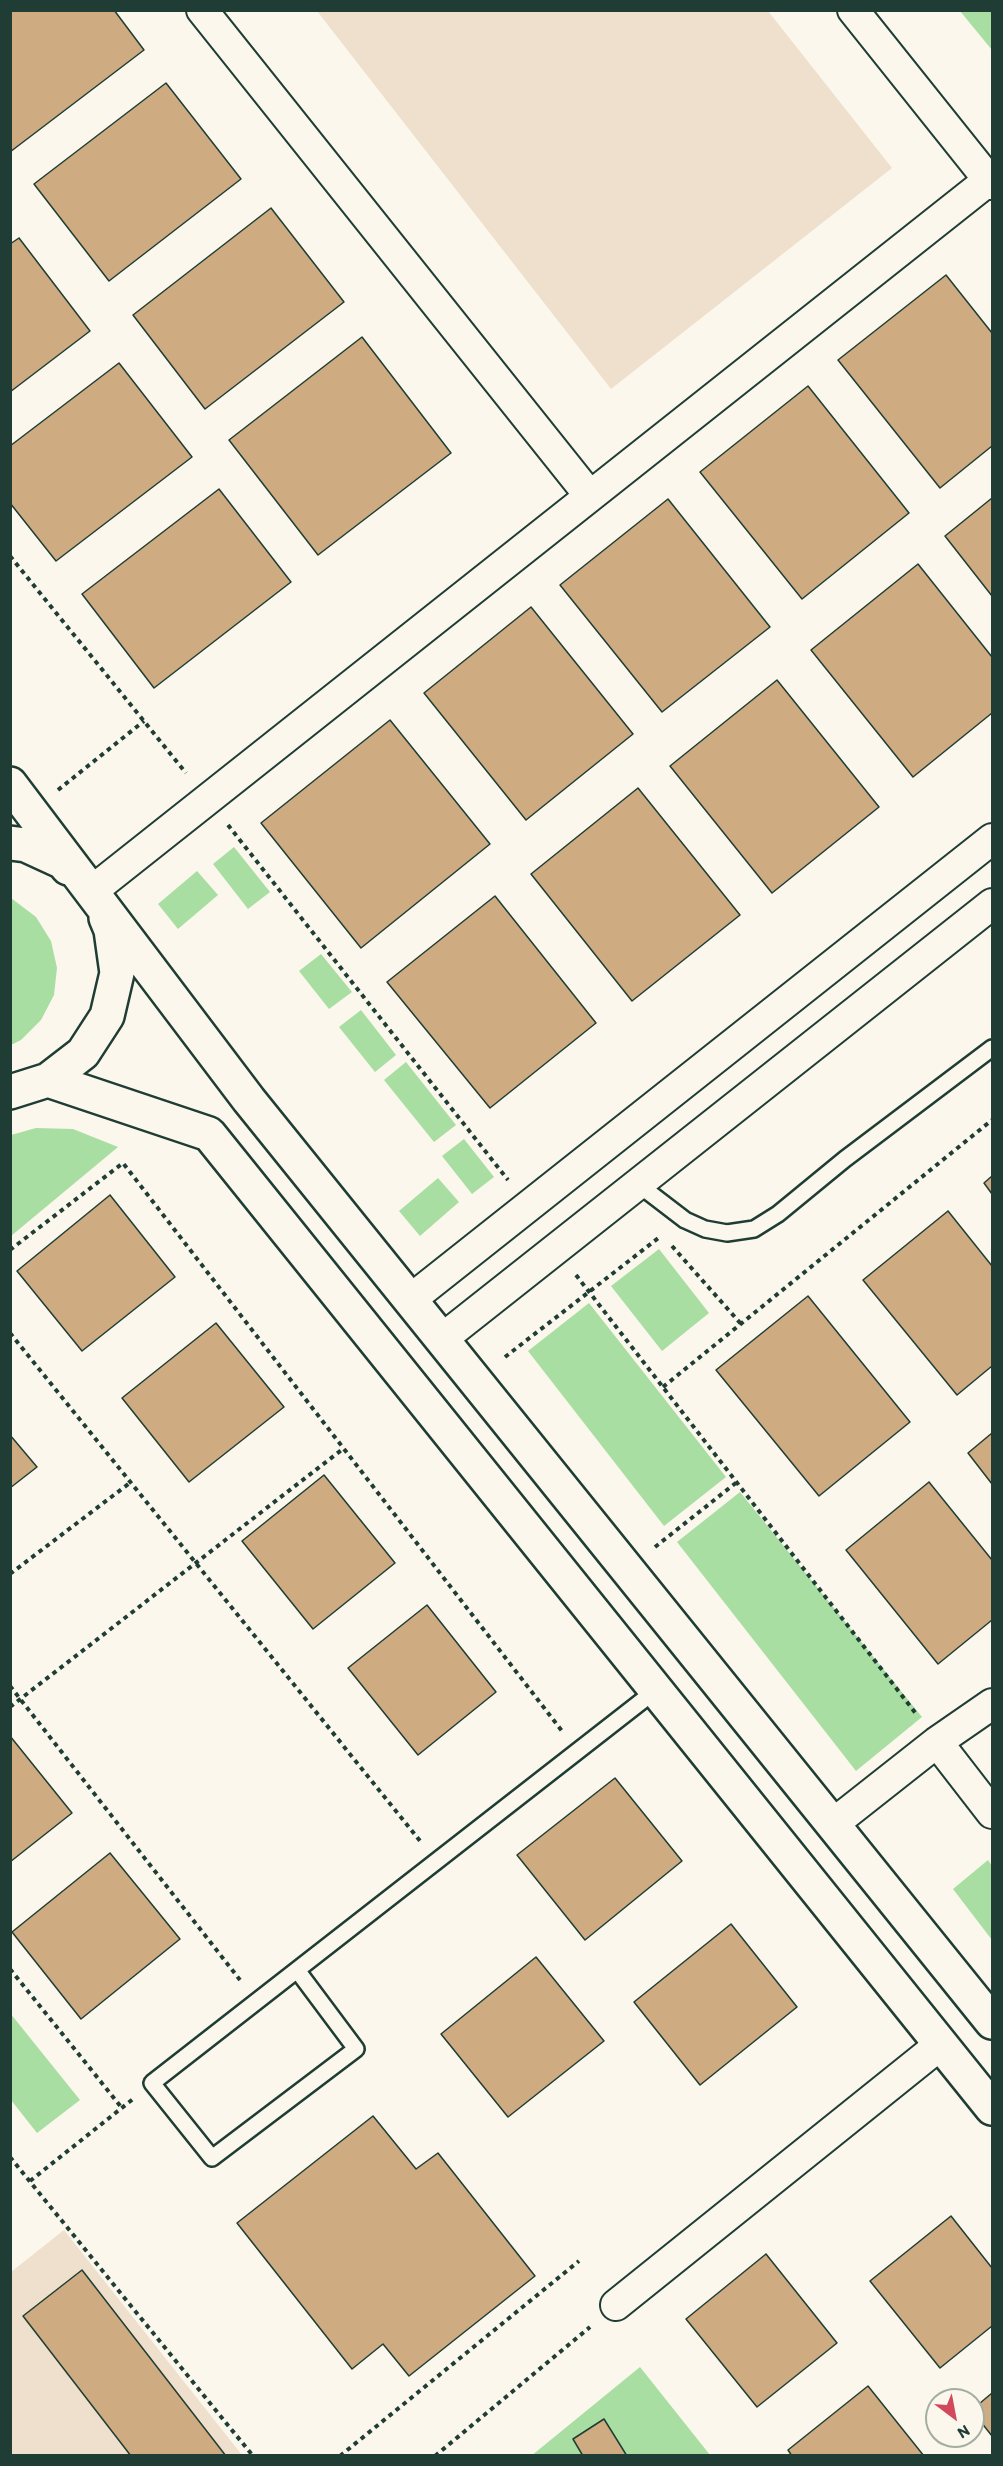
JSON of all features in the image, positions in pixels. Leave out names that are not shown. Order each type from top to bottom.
[{"type":"street","points":[[202,10],[590,496]]},
{"type":"street","points":[[92,891],[991,182],[853,10]]},
{"type":"street","points":[[10,784],[249,1100],[993,2022]]},
{"type":"street","points":[[410,1300],[993,839]]},
{"type":"street","points":[[10,843],[26,844],[63,862],[92,891],[111,930],[117,973],[107,1016],[83,1053],[48,1080],[10,1092]]},
{"type":"street","points":[[442,1339],[993,904]]},
{"type":"street","points":[[48,1080],[209,1134],[993,2108]]},
{"type":"street","points":[[833,1824],[937,1742],[993,1704]]},
{"type":"street","points":[[937,1742],[993,1813]]},
{"type":"street","points":[[616,2306],[941,2044]]},
{"type":"lane","points":[[638,1184],[685,1220],[705,1229],[727,1233],[754,1228],[778,1214],[845,1159],[993,1048]]},
{"type":"lane","points":[[297,1970],[356,2049],[212,2158],[153,2083],[297,1970],[656,1690]]},
{"type":"path","points":[[10,556],[208,800],[529,1206]]},
{"type":"path","points":[[31,811],[144,721]]},
{"type":"path","points":[[663,1387],[993,1120]]},
{"type":"path","points":[[10,1250],[123,1163],[578,1751]]},
{"type":"path","points":[[505,1357],[663,1234]]},
{"type":"path","points":[[671,1244],[741,1324]]},
{"type":"path","points":[[556,1249],[937,1742]]},
{"type":"path","points":[[11,1335],[436,1862]]},
{"type":"path","points":[[10,1707],[344,1448]]},
{"type":"path","points":[[10,1574],[131,1482]]},
{"type":"path","points":[[654,1548],[737,1482]]},
{"type":"path","points":[[10,1686],[257,2002]]},
{"type":"path","points":[[10,1969],[122,2108]]},
{"type":"path","points":[[30,2181],[153,2083]]},
{"type":"path","points":[[10,2157],[253,2456]]},
{"type":"path","points":[[340,2456],[579,2261]]},
{"type":"path","points":[[435,2456],[616,2306]]},
{"type":"shaded area","points":[[317,11],[768,11],[892,168],[611,389]]},
{"type":"shaded area","points":[[64,2230],[242,2455],[11,2456],[11,2272]]},
{"type":"green space","points":[[960,11],[992,11],[992,50]]},
{"type":"green space","points":[[234,847],[270,892],[248,909],[213,864]]},
{"type":"green space","points":[[197,871],[218,895],[178,929],[158,904]]},
{"type":"green space","points":[[11,898],[36,917],[51,941],[57,968],[54,995],[41,1020],[21,1040],[11,1045]]},
{"type":"green space","points":[[321,954],[352,992],[329,1009],[299,971]]},
{"type":"green space","points":[[361,1010],[396,1055],[375,1072],[339,1027]]},
{"type":"green space","points":[[406,1062],[456,1125],[434,1142],[384,1080]]},
{"type":"green space","points":[[36,1128],[73,1129],[118,1147],[11,1236],[11,1135]]},
{"type":"green space","points":[[464,1139],[494,1177],[472,1194],[442,1156]]},
{"type":"green space","points":[[438,1178],[459,1202],[420,1236],[399,1211]]},
{"type":"green space","points":[[659,1249],[709,1313],[662,1351],[611,1286]]},
{"type":"green space","points":[[589,1303],[726,1477],[664,1526],[528,1351]]},
{"type":"green space","points":[[740,1492],[922,1717],[856,1771],[677,1542]]},
{"type":"green space","points":[[988,1860],[992,1866],[992,1940],[953,1889]]},
{"type":"green space","points":[[10,2013],[80,2100],[37,2133],[11,2100]]},
{"type":"green space","points":[[640,2367],[710,2455],[531,2456]]},
{"type":"building","points":[[10,10],[114,10],[144,50],[10,152]]},
{"type":"building","points":[[166,83],[241,179],[109,281],[34,184]]},
{"type":"building","points":[[271,208],[344,302],[205,409],[133,315]]},
{"type":"building","points":[[19,238],[90,331],[10,392],[10,244]]},
{"type":"building","points":[[946,275],[992,333],[992,446],[940,488],[838,360]]},
{"type":"building","points":[[362,337],[451,453],[318,555],[229,440]]},
{"type":"building","points":[[119,363],[192,457],[56,561],[10,503],[10,446]]},
{"type":"building","points":[[808,386],[909,513],[802,599],[700,472]]},
{"type":"building","points":[[219,489],[291,582],[154,688],[82,594]]},
{"type":"building","points":[[992,498],[992,596],[945,536]]},
{"type":"building","points":[[668,499],[770,627],[662,712],[560,585]]},
{"type":"building","points":[[918,564],[992,657],[992,713],[913,777],[811,650]]},
{"type":"building","points":[[531,607],[633,734],[526,820],[424,693]]},
{"type":"building","points":[[777,680],[879,807],[772,893],[670,766]]},
{"type":"building","points":[[390,720],[490,844],[361,948],[261,823]]},
{"type":"building","points":[[638,788],[740,915],[632,1001],[531,874]]},
{"type":"building","points":[[495,896],[596,1023],[490,1108],[387,982]]},
{"type":"building","points":[[992,1176],[992,1194],[984,1183]]},
{"type":"building","points":[[110,1195],[175,1277],[82,1351],[17,1271]]},
{"type":"building","points":[[948,1211],[992,1266],[992,1366],[957,1395],[863,1280]]},
{"type":"building","points":[[808,1296],[910,1422],[819,1496],[716,1370]]},
{"type":"building","points":[[216,1323],[284,1407],[189,1482],[122,1398]]},
{"type":"building","points":[[992,1433],[992,1484],[968,1453]]},
{"type":"building","points":[[10,1435],[37,1467],[10,1488]]},
{"type":"building","points":[[324,1475],[395,1563],[313,1629],[242,1541]]},
{"type":"building","points":[[929,1482],[992,1560],[992,1620],[938,1664],[846,1550]]},
{"type":"building","points":[[427,1605],[496,1692],[418,1755],[348,1668]]},
{"type":"building","points":[[10,1736],[72,1813],[10,1862]]},
{"type":"building","points":[[615,1778],[682,1861],[585,1940],[517,1855]]},
{"type":"building","points":[[110,1853],[180,1939],[81,2019],[12,1932]]},
{"type":"building","points":[[731,1924],[797,2007],[700,2085],[634,2002]]},
{"type":"building","points":[[536,1957],[604,2041],[508,2117],[441,2034]]},
{"type":"building","points":[[373,2116],[416,2169],[438,2153],[535,2276],[409,2376],[383,2344],[352,2369],[237,2223]]},
{"type":"building","points":[[951,2216],[992,2268],[992,2326],[940,2368],[870,2281]]},
{"type":"building","points":[[766,2254],[837,2343],[757,2407],[686,2319]]},
{"type":"building","points":[[82,2270],[226,2456],[131,2456],[23,2316]]},
{"type":"building","points":[[868,2386],[924,2456],[792,2456],[788,2450]]},
{"type":"building","points":[[992,2393],[992,2436],[985,2427],[985,2399]]},
{"type":"building","points":[[604,2419],[627,2456],[583,2456],[573,2439]]}]
